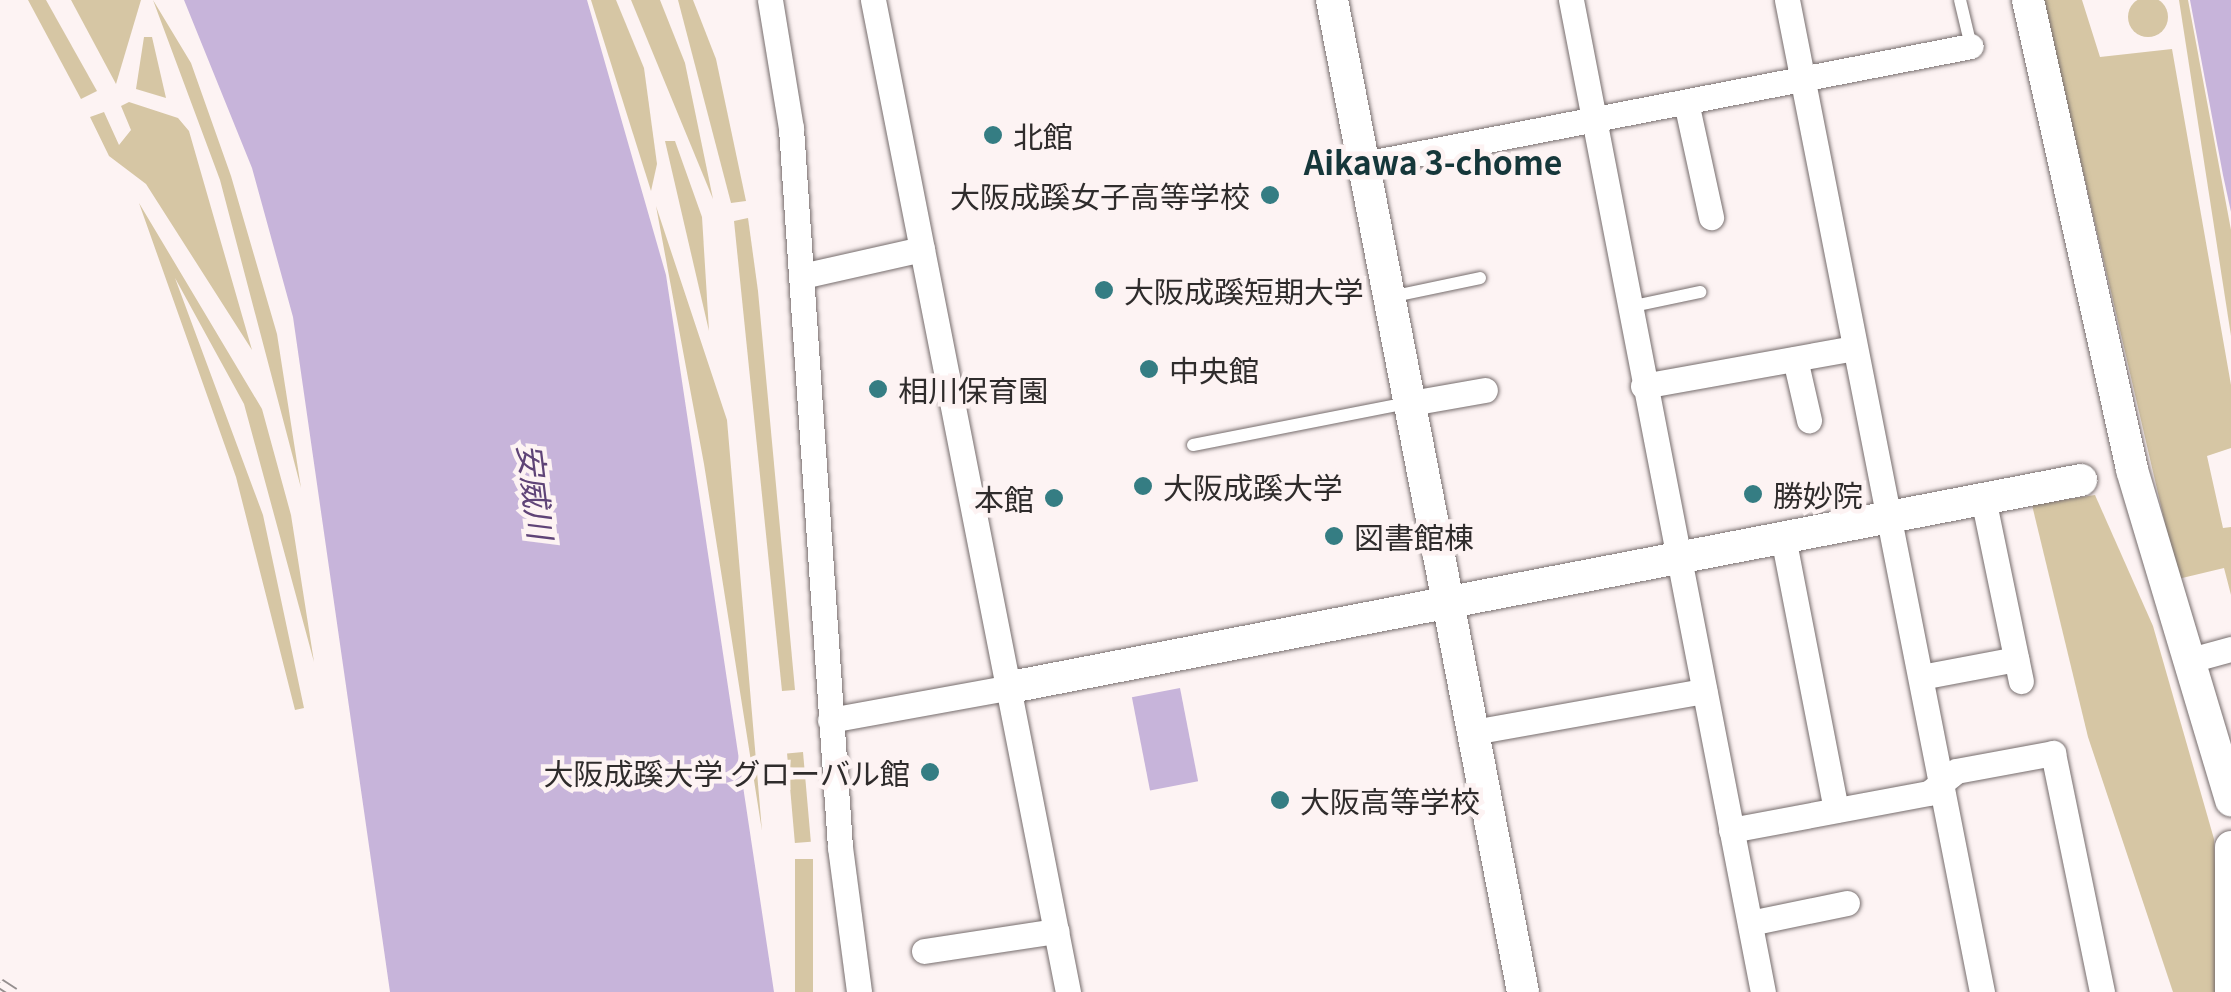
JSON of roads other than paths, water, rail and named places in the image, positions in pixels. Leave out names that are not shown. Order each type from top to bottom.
[{"type":"street","points":[[770,0],[802,276],[830,720],[859,992]]},
{"type":"street","points":[[873,0],[1068,992]]},
{"type":"street","points":[[1332,0],[1523,992]]},
{"type":"street","points":[[1571,0],[1591,121],[1764,992]]},
{"type":"street","points":[[1788,0],[1982,992]]},
{"type":"street","points":[[2028,0],[2132,470],[2212,654],[2231,802]]},
{"type":"street","points":[[1364,164],[1971,46]]},
{"type":"street","points":[[1686,102],[1711,218]]},
{"type":"street","points":[[802,276],[922,249]]},
{"type":"street","points":[[1643,386],[1854,348]]},
{"type":"street","points":[[1796,359],[1809,420]]},
{"type":"street","points":[[1411,403],[1486,390]]},
{"type":"street","points":[[830,720],[2081,480]]},
{"type":"street","points":[[1921,677],[2019,670],[1984,498]]},
{"type":"street","points":[[1783,537],[1836,810]]},
{"type":"street","points":[[1473,732],[1704,690]]},
{"type":"street","points":[[1731,830],[1836,810],[1942,782],[1956,771],[2053,753],[2102,992]]},
{"type":"street","points":[[2231,848],[2231,992]]},
{"type":"street","points":[[1750,923],[1847,904]]},
{"type":"street","points":[[924,951],[1056,931]]},
{"type":"lane","points":[[1960,0],[1971,46]]},
{"type":"lane","points":[[1390,297],[1480,278]]},
{"type":"lane","points":[[1628,307],[1700,292]]},
{"type":"lane","points":[[1193,444],[1411,403]]},
{"type":"water","name":"安威川","points":[[184,0],[587,0],[666,275],[774,992],[390,992],[293,317],[252,168]]},
{"type":"water","points":[[2190,0],[2231,0],[2231,212],[2223,175]]},
{"type":"water","points":[[1180,688],[1198,781],[1150,791],[1132,697]]},
{"type":"railway","points":[[0,983],[14,992]]},
{"type":"place","name":"北館","points":[[993,135]]},
{"type":"place","name":"大阪成蹊女子高等学校","points":[[1270,195]]},
{"type":"place","name":"大阪成蹊短期大学","points":[[1104,290]]},
{"type":"place","name":"中央館","points":[[1149,369]]},
{"type":"place","name":"相川保育園","points":[[878,389]]},
{"type":"place","name":"大阪成蹊大学","points":[[1143,486]]},
{"type":"place","name":"勝妙院","points":[[1753,494]]},
{"type":"place","name":"本館","points":[[1054,498]]},
{"type":"place","name":"図書館棟","points":[[1334,536]]},
{"type":"place","name":"大阪成蹊大学 グローバル館","points":[[930,772]]},
{"type":"place","name":"大阪高等学校","points":[[1280,800]]},
{"type":"district","name":"Aikawa 3-chome","points":[[1433,161]]}]
